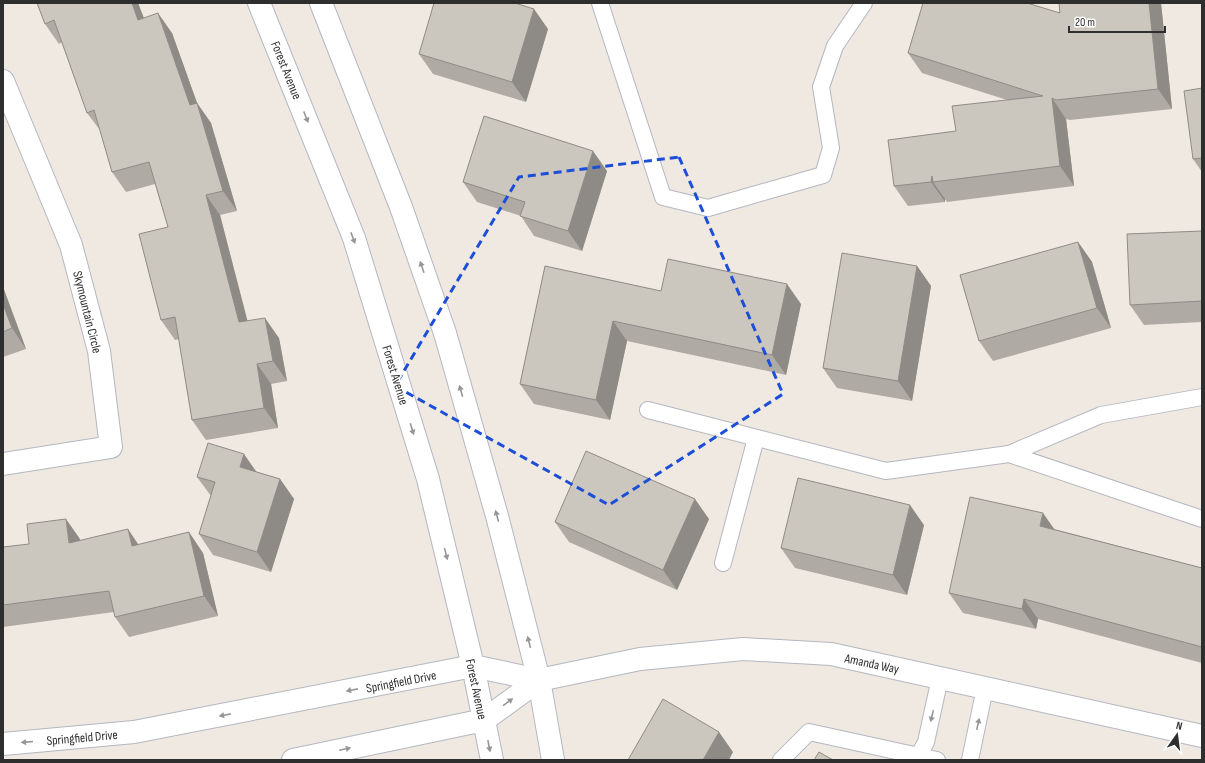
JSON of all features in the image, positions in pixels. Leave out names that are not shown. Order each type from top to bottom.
[{"type":"street","name":"Forest Avenue","points":[[259,3],[354,238],[428,479],[473,666],[492,760]]},
{"type":"street","points":[[321,3],[401,207],[445,333],[497,516],[539,680],[553,760]]},
{"type":"street","name":"Skymountain Circle","points":[[3,81],[71,245],[99,351],[111,447],[3,464]]},
{"type":"street","name":"Amanda Way","points":[[539,680],[640,659],[743,649],[831,654],[1202,736]]},
{"type":"street","name":"Springfield Drive","points":[[3,744],[134,732],[473,666],[539,680]]},
{"type":"street","points":[[293,760],[484,720],[539,680]]},
{"type":"lane","points":[[600,3],[663,197],[708,208],[823,175],[831,148],[821,87],[835,46],[864,3]]},
{"type":"lane","points":[[648,410],[886,471],[1009,454],[1100,416],[1202,397]]},
{"type":"lane","points":[[723,563],[756,438]]},
{"type":"lane","points":[[1009,454],[1202,519]]},
{"type":"lane","points":[[919,755],[926,742],[940,678]]},
{"type":"lane","points":[[970,760],[985,688]]},
{"type":"lane","points":[[781,760],[809,732],[937,760]]},
{"type":"highlighted area","points":[[679,157],[783,394],[609,505],[395,386],[519,177]]},
{"type":"building","points":[[37,3],[132,3],[138,20],[158,13],[190,105],[197,103],[223,191],[206,195],[239,322],[265,318],[273,361],[257,364],[264,408],[192,420],[175,317],[161,320],[139,234],[168,227],[149,162],[112,172],[94,110],[87,113],[54,20],[45,24]]},
{"type":"building","points":[[434,3],[515,3],[534,9],[512,82],[419,54]]},
{"type":"building","points":[[923,3],[1027,3],[1060,13],[1059,3],[1149,3],[1158,89],[1056,100],[1052,98],[1060,166],[933,182],[932,176],[931,182],[894,186],[888,140],[956,131],[952,106],[1043,96],[908,53]]},
{"type":"building","points":[[1202,88],[1202,158],[1193,159],[1184,91]]},
{"type":"building","points":[[484,116],[593,151],[568,231],[520,216],[525,202],[463,182]]},
{"type":"building","points":[[1202,231],[1202,301],[1130,305],[1127,234]]},
{"type":"building","points":[[1078,242],[1097,308],[979,341],[960,275]]},
{"type":"building","points":[[842,253],[917,266],[898,381],[823,368]]},
{"type":"building","points":[[668,259],[787,284],[772,355],[613,321],[596,400],[520,384],[545,266],[661,291]]},
{"type":"building","points":[[3,304],[12,328],[3,332]]},
{"type":"building","points":[[208,443],[244,454],[240,467],[280,479],[257,552],[199,534],[215,482],[197,477]]},
{"type":"building","points":[[586,451],[695,499],[663,570],[555,522]]},
{"type":"building","points":[[798,478],[910,505],[893,575],[781,548]]},
{"type":"building","points":[[970,497],[1043,513],[1040,526],[1202,568],[1202,647],[1024,599],[1022,609],[949,593]]},
{"type":"building","points":[[66,519],[69,543],[128,529],[132,546],[189,532],[204,596],[115,617],[109,591],[3,605],[3,547],[29,544],[27,524]]},
{"type":"building","points":[[663,699],[719,732],[703,760],[628,760]]},
{"type":"building","points":[[819,752],[833,760],[814,760]]}]
